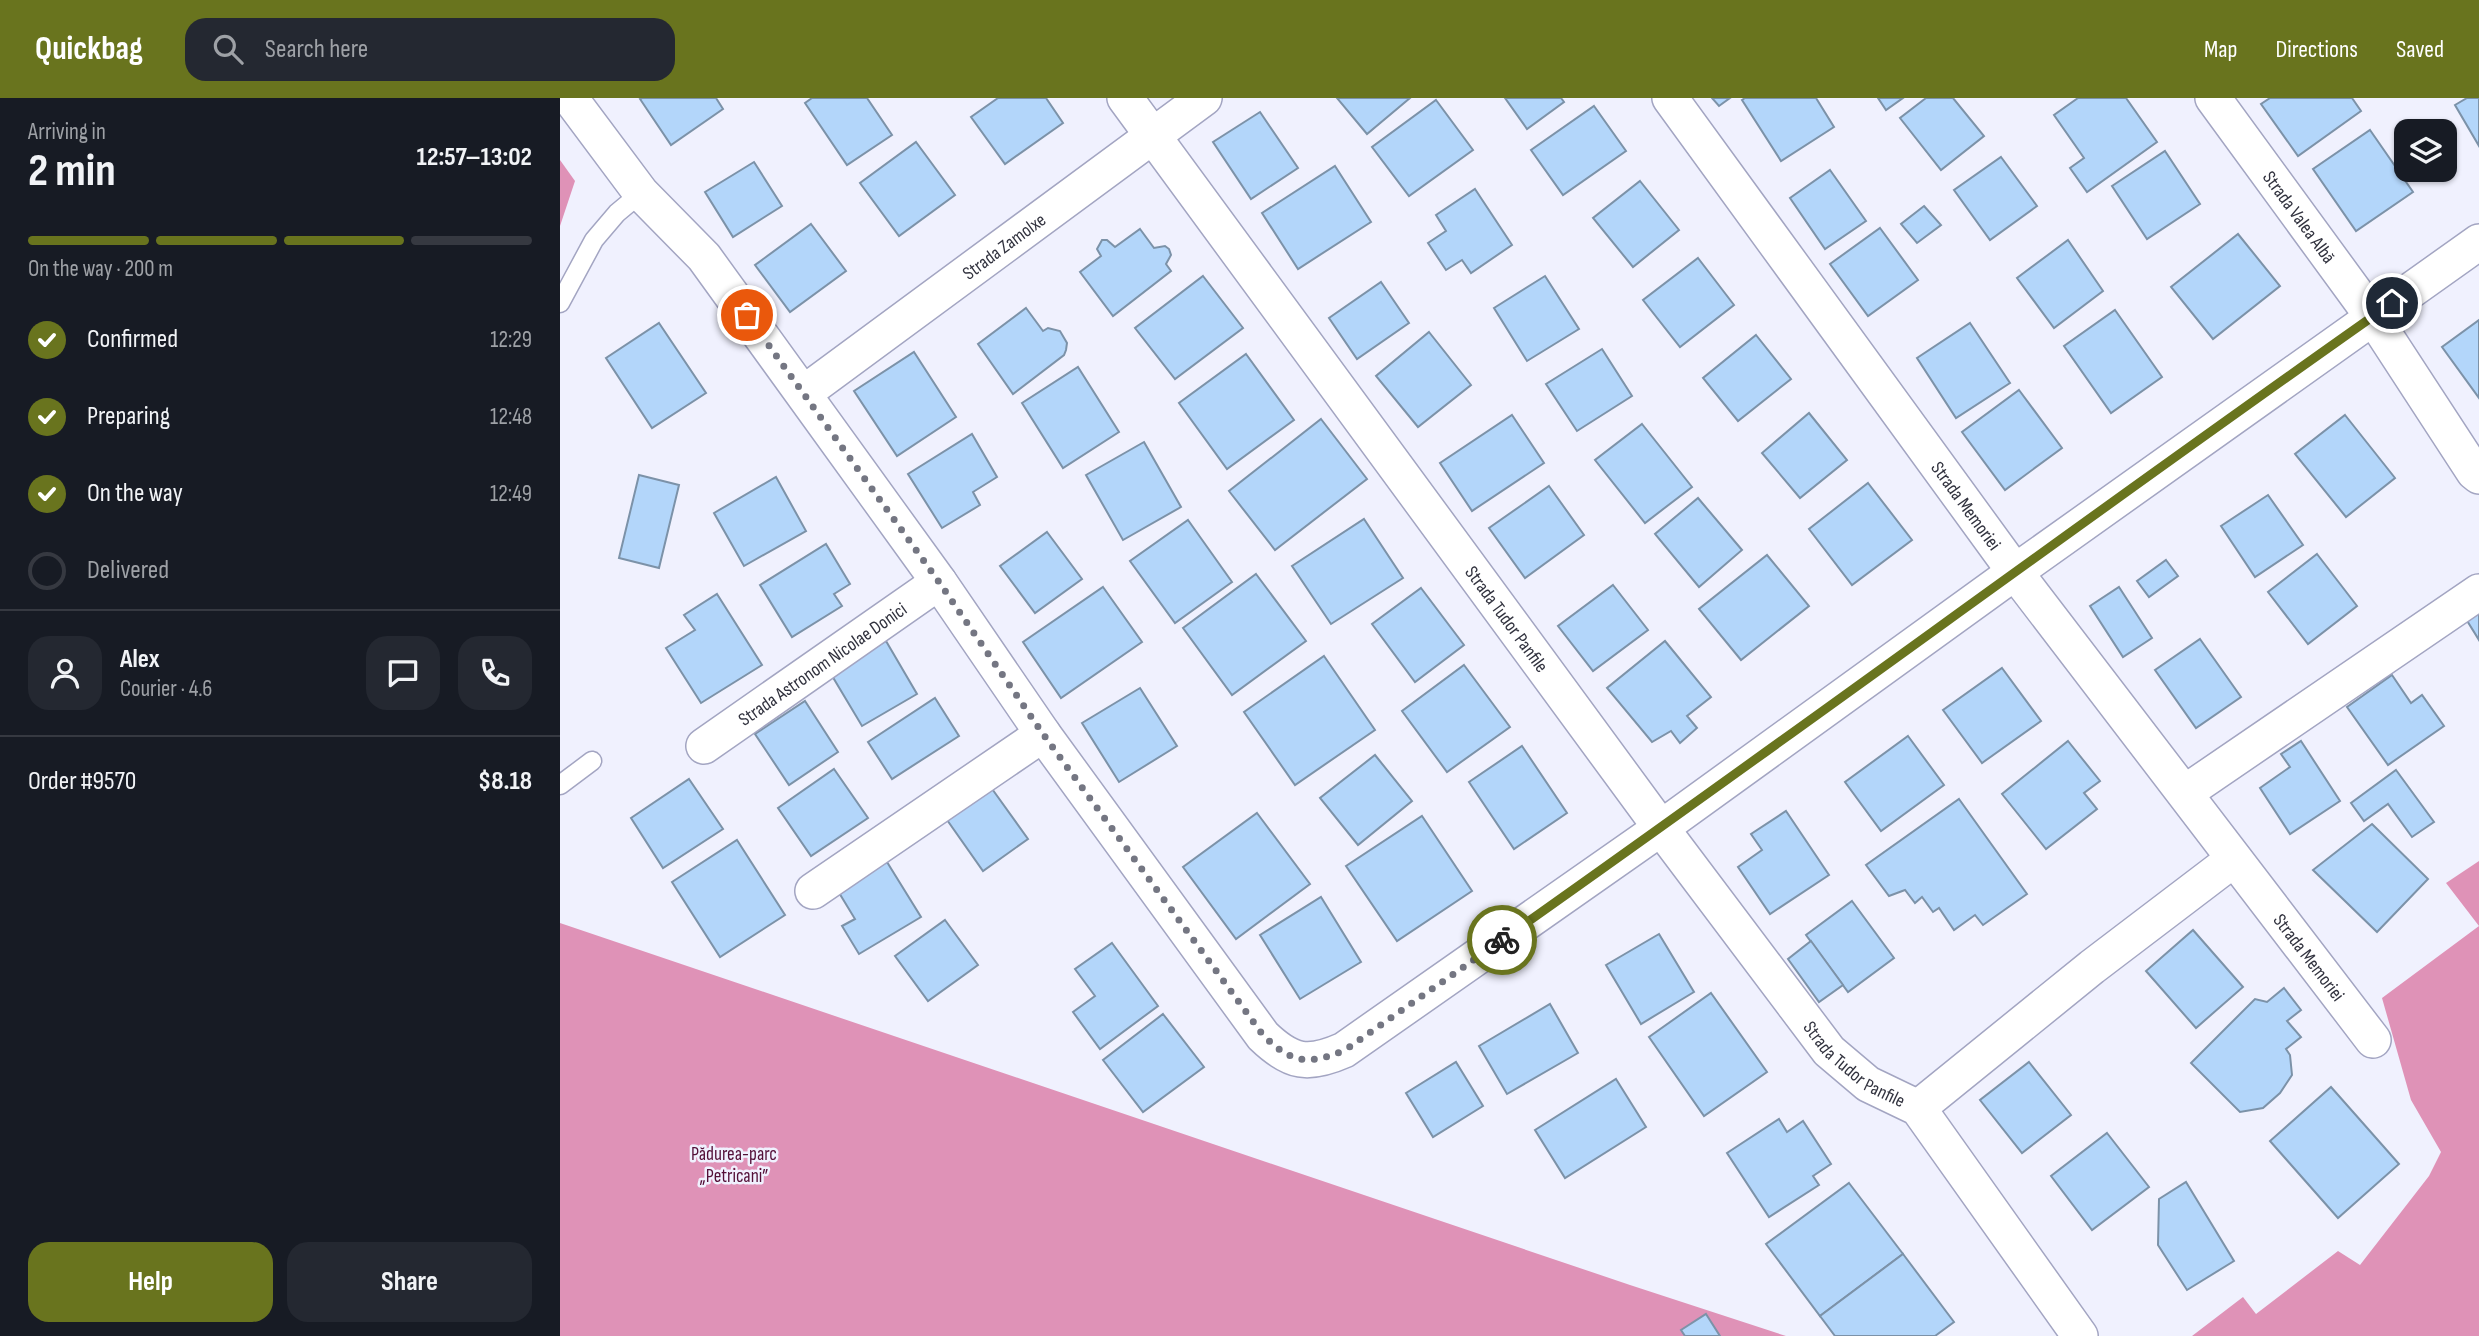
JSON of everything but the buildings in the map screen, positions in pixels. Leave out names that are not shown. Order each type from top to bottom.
[{"type":"street","points":[[570,98],[641,194],[704,257],[939,582],[1043,734],[1263,1035],[1278,1051],[1307,1061],[1323,1060],[1345,1050],[1661,828],[2479,242]]},
{"type":"street","name":"Strada Tudor Panfile","points":[[1125,98],[1661,828],[1829,1051],[1868,1084],[1918,1108],[2080,1336]]},
{"type":"street","name":"Strada Zamolxe","points":[[804,393],[1204,98]]},
{"type":"street","name":"Strada Memoriei","points":[[1670,98],[2015,572],[2186,792],[2373,1040]]},
{"type":"street","name":"Strada Valea Albă","points":[[2213,98],[2373,317],[2473,472],[2479,476]]},
{"type":"street","name":"Strada Astronom Nicolae Donici","points":[[704,746],[939,582]]},
{"type":"street","points":[[2186,792],[2479,592]]},
{"type":"street","points":[[813,891],[1043,734]]},
{"type":"street","name":"Strada Tudor Panfile","points":[[1918,1108],[2092,967],[2234,859]]},
{"type":"lane","points":[[560,303],[594,240],[617,213],[641,194]]},
{"type":"lane","points":[[560,785],[592,761]]},
{"type":"green space","points":[[560,160],[575,181],[560,226]]},
{"type":"green space","points":[[2479,861],[2479,926],[2446,883]]},
{"type":"green space","name":"Pădurea-parc „Petricani”","points":[[560,923],[1630,1285],[1786,1336],[560,1336]]},
{"type":"green space","points":[[2479,926],[2479,1336],[2192,1336],[2243,1297],[2256,1314],[2338,1251],[2360,1265],[2429,1176],[2441,1152],[2411,1100],[2382,998]]},
{"type":"way so far","points":[[747,315],[939,582],[1043,734],[1263,1035],[1278,1051],[1307,1061],[1323,1060],[1345,1050],[1502,940]]},
{"type":"route","points":[[1502,940],[2392,303]]}]
